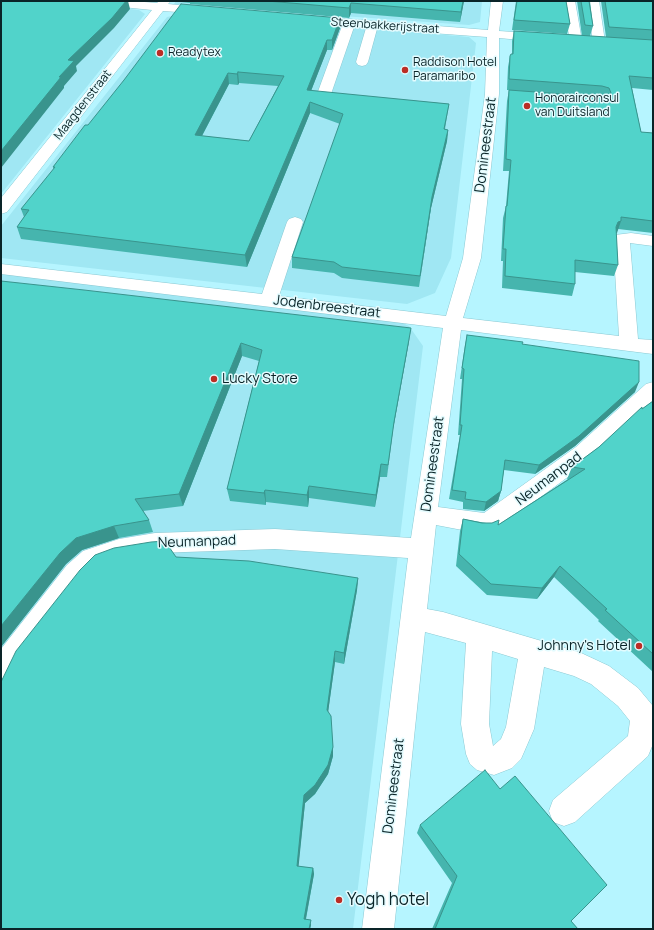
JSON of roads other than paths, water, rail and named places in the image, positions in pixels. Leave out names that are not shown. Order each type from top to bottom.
[{"type":"street","points":[[93,1],[163,4],[217,12]]},
{"type":"street","name":"Domineestraat","points":[[378,929],[421,550],[453,322],[472,258],[498,95],[493,34],[497,1]]},
{"type":"street","points":[[569,1],[576,41]]},
{"type":"street","points":[[593,1],[599,42]]},
{"type":"street","name":"Maagdenstraat","points":[[1,209],[163,4]]},
{"type":"street","name":"Steenbakkerijstraat","points":[[302,20],[615,43]]},
{"type":"street","points":[[323,97],[349,24]]},
{"type":"street","points":[[362,62],[372,26]]},
{"type":"street","points":[[269,300],[295,222]]},
{"type":"street","points":[[629,344],[621,240],[631,238],[653,241]]},
{"type":"street","name":"Jodenbreestraat","points":[[1,269],[653,347]]},
{"type":"street","name":"Neumanpad","points":[[426,514],[478,523],[488,523],[584,453],[653,389]]},
{"type":"street","name":"Neumanpad","points":[[1,666],[8,661],[76,573],[92,558],[119,549],[155,543],[274,539],[421,550]]},
{"type":"street","points":[[413,618],[442,624],[579,665],[600,675],[628,697],[644,717],[643,733],[638,746],[564,811]]},
{"type":"street","points":[[480,635],[475,724],[480,754],[487,760],[494,761],[502,758],[511,749],[520,730],[532,651]]},
{"type":"place","name":"Readytex","points":[[160,53]]},
{"type":"place","name":"Raddison Hotel Paramaribo","points":[[405,70]]},
{"type":"place","name":"Honorairconsul van Duitsland","points":[[527,106]]},
{"type":"place","name":"Lucky Store","points":[[214,379]]},
{"type":"place","name":"Johnny's Hotel","points":[[639,646]]},
{"type":"place","name":"Yogh hotel","points":[[339,900]]}]
